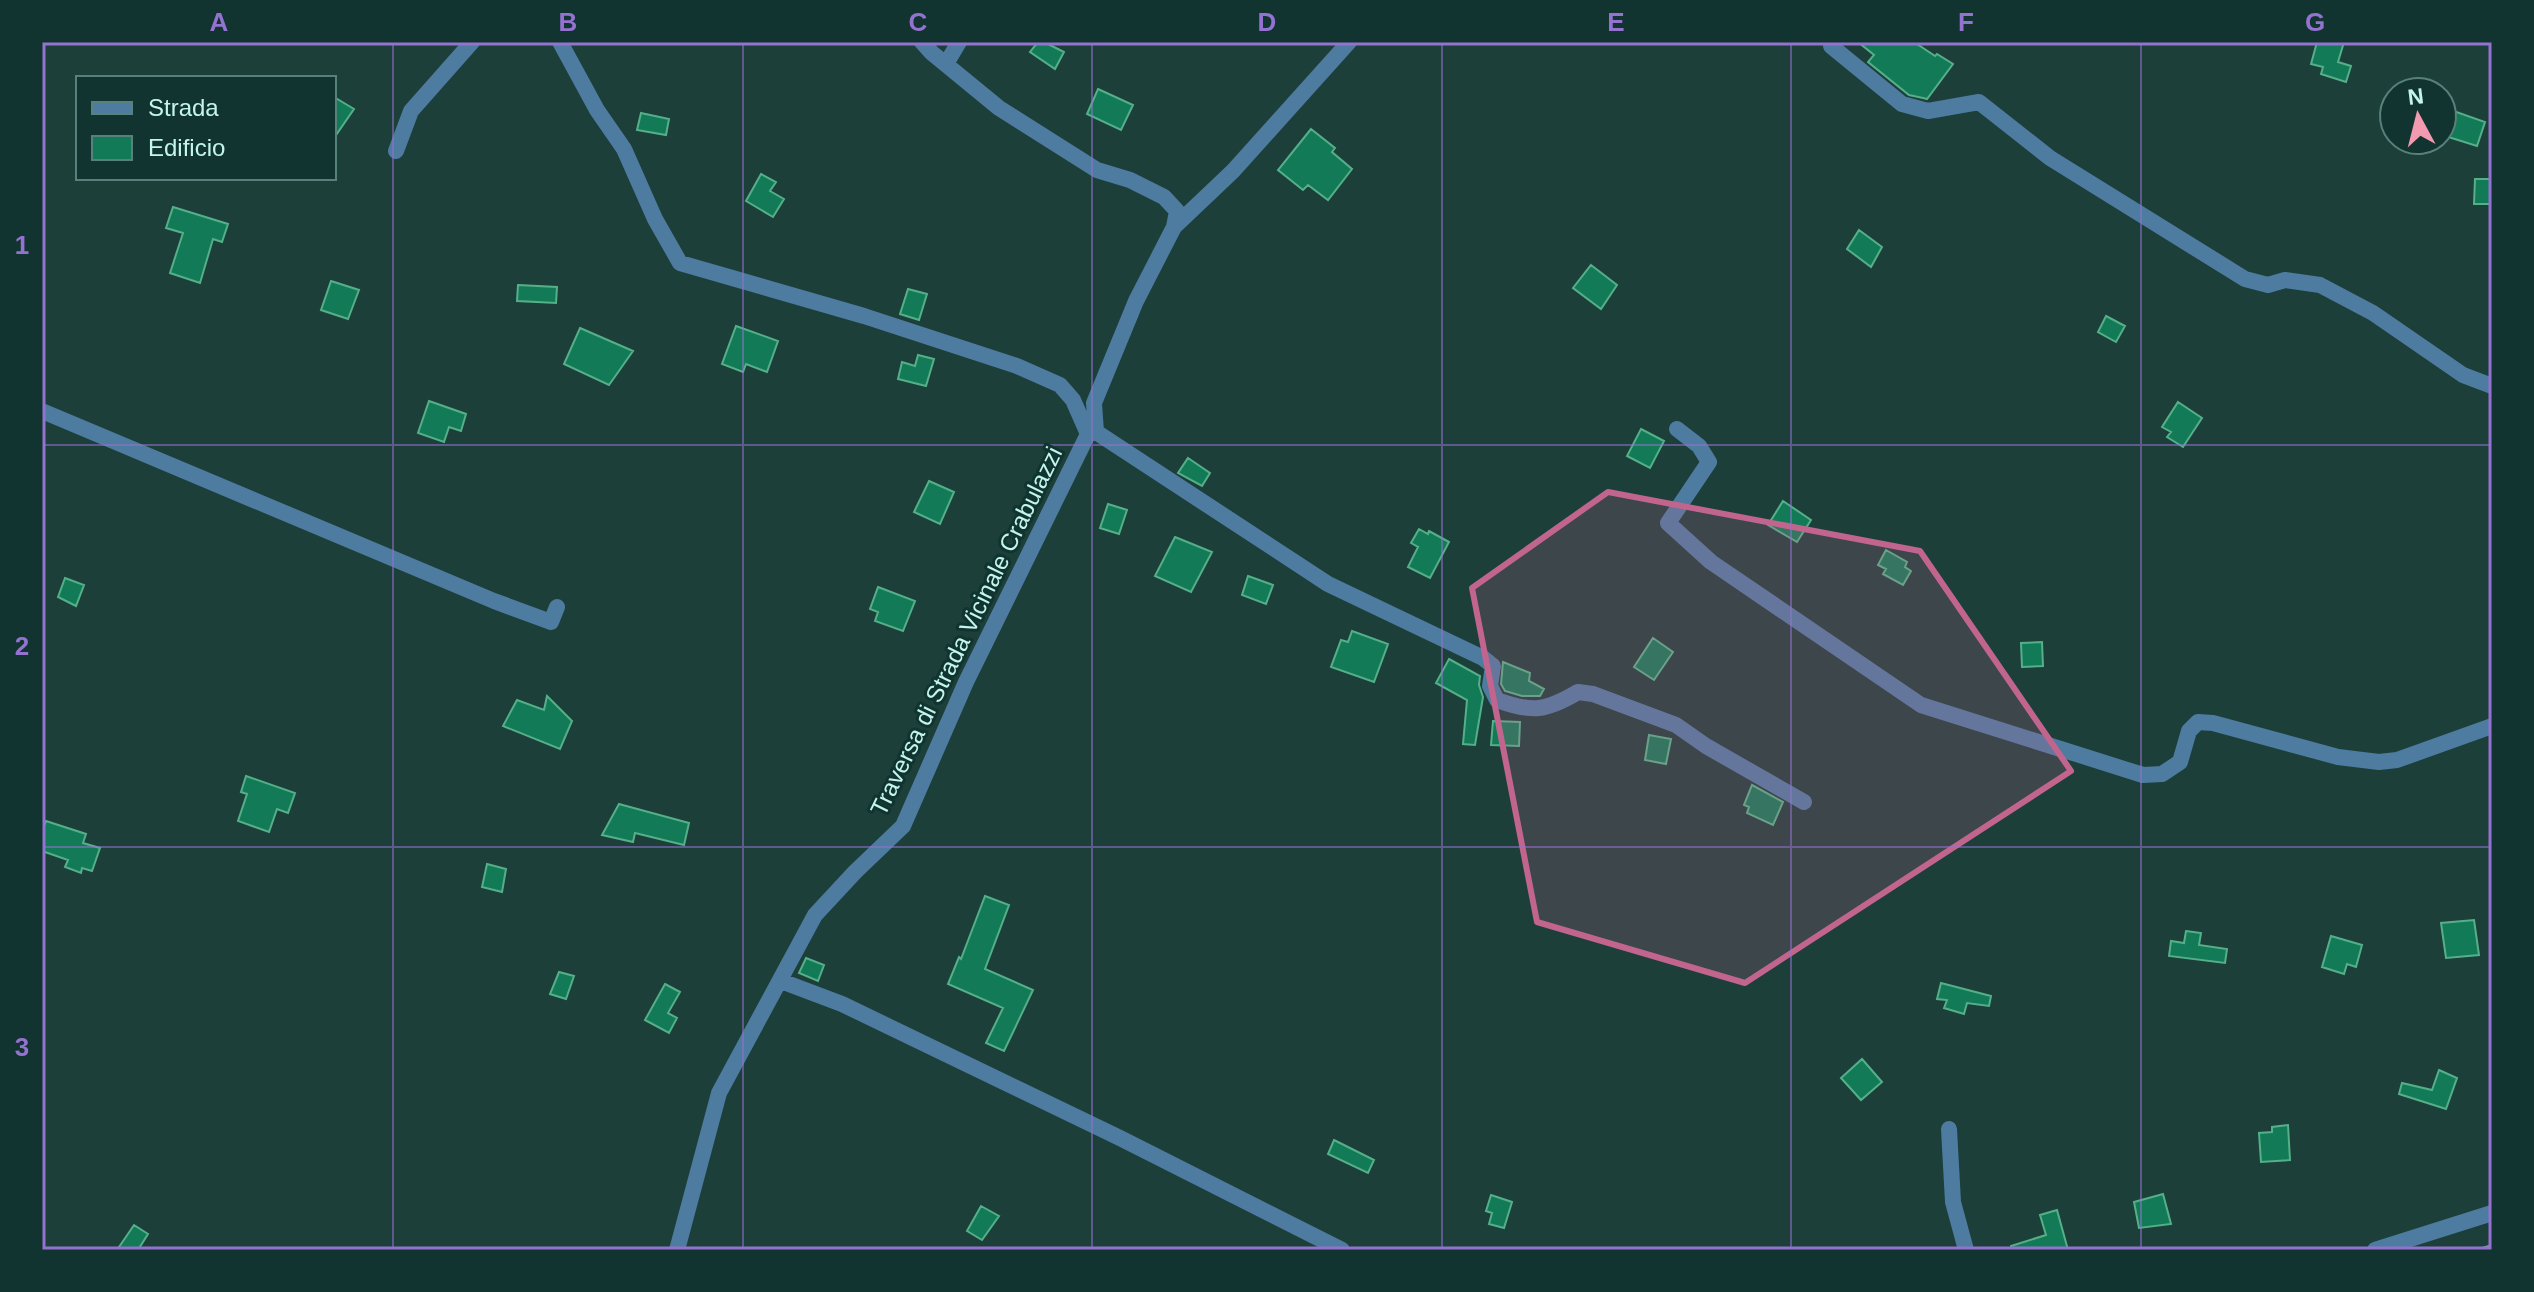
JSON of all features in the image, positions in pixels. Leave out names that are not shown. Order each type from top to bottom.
[{"type":"street","points":[[396,151],[411,111],[472,42]]},
{"type":"street","points":[[560,42],[597,110],[624,149],[655,219],[680,263],[864,316],[1017,366],[1060,385],[1073,400],[1092,433]]},
{"type":"street","points":[[922,42],[999,108],[1097,170],[1130,180],[1164,197],[1177,211],[1174,227],[1136,301],[1094,403],[1092,433]]},
{"type":"street","points":[[946,64],[959,42]]},
{"type":"street","points":[[1174,227],[1233,171],[1349,42]]},
{"type":"street","points":[[1831,46],[1902,104],[1928,111],[1979,102],[2050,158],[2245,279],[2268,285],[2285,280],[2320,285],[2373,313],[2463,375],[2492,386]]},
{"type":"street","points":[[42,411],[494,601],[551,622],[557,607]]},
{"type":"street","points":[[1677,429],[1699,446],[1709,462],[1668,523],[1711,562],[1921,705],[2143,775],[2162,774],[2180,762],[2189,731],[2198,722],[2213,723],[2338,757],[2379,762],[2397,760],[2492,726]]},
{"type":"street","name":"Traversa di Strada Vicinale Crabulazzi","points":[[677,1250],[719,1093],[815,915],[903,826],[966,682],[1092,433],[1328,584],[1483,658],[1493,666],[1490,686],[1497,700],[1529,709],[1557,704],[1578,692],[1593,694],[1676,725],[1706,746],[1804,802]]},
{"type":"street","points":[[781,981],[842,1004],[1155,1155],[1342,1250]]},
{"type":"street","points":[[1949,1129],[1953,1202],[1966,1250]]},
{"type":"street","points":[[2375,1250],[2492,1213]]},
{"type":"highlighted area","points":[[1608,492],[1920,551],[2071,771],[1745,983],[1537,922],[1472,588]]},
{"type":"building","points":[[1038,42],[1064,52],[1055,69],[1030,52]]},
{"type":"building","points":[[1858,42],[1914,42],[1953,64],[1927,99],[1909,95],[1868,62],[1874,55]]},
{"type":"building","points":[[2317,42],[2344,42],[2338,62],[2351,66],[2346,82],[2321,74],[2323,67],[2311,64]]},
{"type":"building","points":[[1098,89],[1133,105],[1121,130],[1087,114]]},
{"type":"building","points":[[336,98],[354,109],[336,135]]},
{"type":"building","points":[[641,113],[669,119],[666,135],[637,130]]},
{"type":"building","points":[[2458,113],[2485,122],[2477,146],[2458,140]]},
{"type":"building","points":[[1311,129],[1335,148],[1332,152],[1352,169],[1328,200],[1308,185],[1303,190],[1278,170]]},
{"type":"building","points":[[761,174],[776,182],[770,191],[784,199],[773,217],[746,201]]},
{"type":"building","points":[[2475,179],[2492,179],[2492,204],[2474,204]]},
{"type":"building","points":[[173,207],[228,224],[222,242],[213,239],[200,283],[170,273],[183,233],[166,228]]},
{"type":"building","points":[[1859,230],[1882,247],[1871,267],[1847,249]]},
{"type":"building","points":[[1591,265],[1617,285],[1601,309],[1573,288]]},
{"type":"building","points":[[331,281],[359,290],[348,319],[321,310]]},
{"type":"building","points":[[518,285],[557,287],[556,303],[517,301]]},
{"type":"building","points":[[908,289],[927,294],[919,320],[900,314]]},
{"type":"building","points":[[2106,316],[2125,326],[2116,342],[2098,332]]},
{"type":"building","points":[[736,326],[778,341],[767,372],[746,364],[743,372],[722,364]]},
{"type":"building","points":[[580,328],[633,351],[609,385],[564,364]]},
{"type":"building","points":[[918,355],[934,359],[926,386],[898,379],[902,362],[915,366]]},
{"type":"building","points":[[429,401],[466,414],[461,431],[449,427],[444,442],[418,433]]},
{"type":"building","points":[[2178,402],[2202,418],[2183,447],[2167,437],[2171,432],[2162,427]]},
{"type":"building","points":[[1641,429],[1664,441],[1650,468],[1627,456]]},
{"type":"building","points":[[1188,458],[1210,473],[1202,486],[1178,473]]},
{"type":"building","points":[[929,481],[954,492],[940,524],[914,512]]},
{"type":"building","points":[[1783,501],[1811,520],[1797,542],[1768,525]]},
{"type":"building","points":[[1108,504],[1127,510],[1119,534],[1100,528]]},
{"type":"building","points":[[1419,529],[1449,542],[1430,578],[1408,567],[1418,547],[1411,543]]},
{"type":"building","points":[[1175,537],[1212,552],[1191,592],[1155,576]]},
{"type":"building","points":[[1886,550],[1907,562],[1905,567],[1911,571],[1903,585],[1883,574],[1886,569],[1878,565]]},
{"type":"building","points":[[1248,576],[1273,585],[1266,604],[1242,595]]},
{"type":"building","points":[[65,578],[84,585],[76,606],[58,597]]},
{"type":"building","points":[[878,587],[915,601],[903,631],[875,621],[878,612],[870,609]]},
{"type":"building","points":[[1352,631],[1388,644],[1374,682],[1331,667],[1341,640],[1348,642]]},
{"type":"building","points":[[1653,638],[1673,652],[1654,680],[1634,667]]},
{"type":"building","points":[[2042,642],[2043,666],[2022,667],[2021,643]]},
{"type":"building","points":[[1449,659],[1480,676],[1483,697],[1475,745],[1463,744],[1467,700],[1436,683]]},
{"type":"building","points":[[1503,662],[1530,673],[1529,681],[1544,689],[1540,696],[1522,696],[1505,691],[1501,684]]},
{"type":"building","points":[[547,696],[572,721],[560,749],[503,726],[517,700],[544,710]]},
{"type":"building","points":[[1493,721],[1520,722],[1519,746],[1491,745]]},
{"type":"building","points":[[1649,735],[1671,739],[1666,764],[1645,760]]},
{"type":"building","points":[[246,776],[295,793],[288,813],[277,809],[269,832],[238,821],[247,794],[241,792]]},
{"type":"building","points":[[1752,785],[1783,802],[1773,825],[1747,813],[1749,807],[1744,805]]},
{"type":"building","points":[[619,804],[689,823],[684,845],[635,833],[633,842],[602,835]]},
{"type":"building","points":[[46,821],[86,834],[83,843],[100,848],[92,871],[82,868],[81,873],[65,867],[68,860],[42,851],[42,831]]},
{"type":"building","points":[[487,864],[506,869],[502,892],[482,887]]},
{"type":"building","points":[[985,896],[1009,905],[985,969],[1033,990],[1004,1051],[986,1043],[1003,1008],[948,984]]},
{"type":"building","points":[[2474,920],[2479,955],[2446,958],[2441,923]]},
{"type":"building","points":[[2186,931],[2201,933],[2199,945],[2227,949],[2225,963],[2169,956],[2171,941],[2184,943]]},
{"type":"building","points":[[2331,936],[2362,945],[2356,967],[2347,964],[2344,974],[2322,967]]},
{"type":"building","points":[[806,958],[824,965],[818,981],[799,973]]},
{"type":"building","points":[[559,972],[574,976],[566,999],[550,994]]},
{"type":"building","points":[[1941,983],[1991,996],[1989,1006],[1967,1003],[1964,1014],[1944,1008],[1947,1000],[1937,999]]},
{"type":"building","points":[[665,984],[680,992],[668,1013],[677,1018],[669,1033],[645,1020]]},
{"type":"building","points":[[1862,1059],[1882,1082],[1861,1100],[1841,1078]]},
{"type":"building","points":[[2439,1070],[2457,1078],[2446,1109],[2399,1094],[2402,1083],[2432,1090]]},
{"type":"building","points":[[2288,1125],[2290,1160],[2261,1162],[2259,1133],[2272,1132],[2272,1127]]},
{"type":"building","points":[[1334,1140],[1374,1160],[1368,1173],[1328,1154]]},
{"type":"building","points":[[2163,1194],[2171,1224],[2139,1228],[2134,1202]]},
{"type":"building","points":[[1491,1195],[1512,1202],[1504,1228],[1489,1224],[1492,1213],[1486,1211]]},
{"type":"building","points":[[981,1206],[999,1216],[982,1240],[967,1231]]},
{"type":"building","points":[[2057,1210],[2068,1250],[2011,1250],[2011,1246],[2046,1235],[2040,1215]]},
{"type":"building","points":[[134,1225],[148,1234],[138,1250],[117,1250]]},
{"type":"railway","points":[[2482,1250],[2492,1247]]}]
